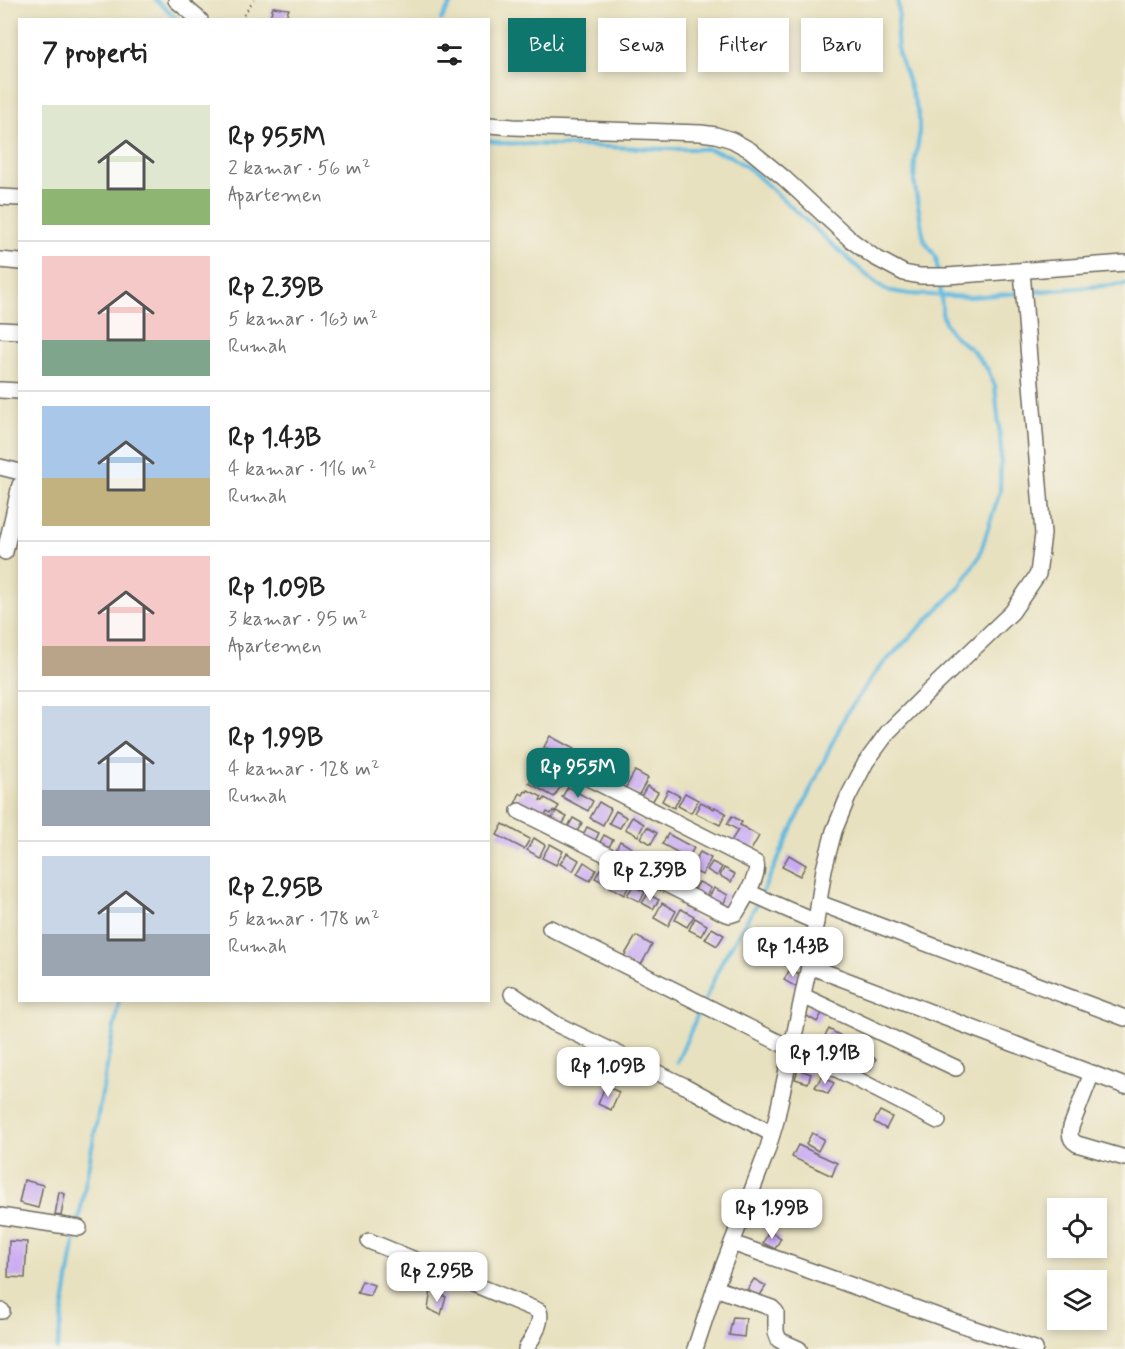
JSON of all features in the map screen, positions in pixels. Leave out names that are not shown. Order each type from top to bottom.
[{"type":"street","points":[[176,0],[198,18]]},
{"type":"street","points":[[490,125],[700,133],[732,140],[750,150],[784,178],[851,240],[874,258],[904,273],[939,276],[1022,276],[1125,263]]},
{"type":"street","points":[[0,197],[18,198]]},
{"type":"street","points":[[0,260],[18,262]]},
{"type":"street","points":[[694,1349],[772,1134],[809,966],[824,869],[834,831],[848,797],[867,762],[888,732],[1012,612],[1038,574],[1043,534],[1022,276]]},
{"type":"street","points":[[0,330],[18,331]]},
{"type":"street","points":[[0,390],[18,391]]},
{"type":"street","points":[[0,467],[18,472]]},
{"type":"street","points":[[5,552],[18,494]]},
{"type":"street","points":[[519,811],[724,913],[730,915],[736,913],[748,892],[756,872],[756,863],[545,756]]},
{"type":"street","points":[[748,892],[816,922]]},
{"type":"street","points":[[819,903],[1125,1018]]},
{"type":"street","points":[[550,928],[938,1121]]},
{"type":"street","points":[[809,966],[1125,1086]]},
{"type":"street","points":[[512,994],[554,1023],[685,1086],[772,1134]]},
{"type":"street","points":[[803,996],[956,1068]]},
{"type":"street","points":[[1092,1073],[1071,1127],[1070,1136],[1077,1144],[1125,1158]]},
{"type":"street","points":[[0,1216],[79,1228]]},
{"type":"street","points":[[369,1241],[539,1311],[541,1316],[539,1322],[526,1349]]},
{"type":"street","points":[[732,1243],[1035,1349]]},
{"type":"street","points":[[715,1288],[772,1308],[776,1312],[776,1332],[779,1340],[799,1349]]},
{"type":"path","points":[[241,18],[254,0]]},
{"type":"building","points":[[273,7],[289,9],[285,18],[270,18]]},
{"type":"building","points":[[550,736],[574,749],[568,761],[544,747]]},
{"type":"building","points":[[613,771],[625,777],[618,789],[606,783]]},
{"type":"building","points":[[635,771],[648,778],[638,796],[625,789]]},
{"type":"building","points":[[535,772],[561,786],[554,797],[529,783]]},
{"type":"building","points":[[647,786],[658,792],[651,804],[640,798]]},
{"type":"building","points":[[568,787],[593,801],[588,811],[562,797]]},
{"type":"building","points":[[528,790],[542,797],[540,800],[543,801],[545,798],[559,806],[551,814],[547,812],[542,821],[514,806],[520,793],[523,795]]},
{"type":"building","points":[[668,790],[680,796],[674,808],[662,801]]},
{"type":"building","points":[[685,793],[698,800],[691,813],[678,806]]},
{"type":"building","points":[[599,802],[611,809],[603,825],[590,818]]},
{"type":"building","points":[[701,802],[726,813],[720,825],[695,813]]},
{"type":"building","points":[[556,811],[567,817],[560,828],[550,822]]},
{"type":"building","points":[[616,811],[626,817],[620,828],[609,823]]},
{"type":"building","points":[[732,816],[742,822],[740,825],[759,836],[750,852],[731,841],[738,830],[727,824]]},
{"type":"building","points":[[632,817],[644,824],[638,836],[625,829]]},
{"type":"building","points":[[573,818],[582,823],[575,835],[566,830]]},
{"type":"building","points":[[503,824],[530,839],[524,849],[497,835]]},
{"type":"building","points":[[587,827],[599,833],[594,843],[582,837]]},
{"type":"building","points":[[647,827],[657,833],[651,844],[641,838]]},
{"type":"building","points":[[668,834],[694,848],[688,858],[662,844]]},
{"type":"building","points":[[604,835],[613,840],[607,850],[598,846]]},
{"type":"building","points":[[534,838],[545,845],[539,857],[527,850]]},
{"type":"building","points":[[620,841],[632,848],[625,859],[614,853]]},
{"type":"building","points":[[550,844],[563,851],[556,865],[542,858]]},
{"type":"building","points":[[635,849],[648,856],[641,868],[628,861]]},
{"type":"building","points":[[700,852],[711,858],[702,875],[690,869]]},
{"type":"building","points":[[567,853],[579,860],[573,871],[560,864]]},
{"type":"building","points":[[673,855],[690,865],[687,871],[669,861]]},
{"type":"building","points":[[789,855],[806,865],[800,876],[782,867]]},
{"type":"building","points":[[651,858],[662,864],[656,875],[645,869]]},
{"type":"building","points":[[584,862],[596,870],[590,881],[577,874]]},
{"type":"building","points":[[712,862],[722,867],[717,876],[707,870]]},
{"type":"building","points":[[724,868],[735,874],[731,882],[720,876]]},
{"type":"building","points":[[600,869],[611,875],[606,884],[595,878]]},
{"type":"building","points":[[684,873],[694,879],[687,892],[677,886]]},
{"type":"building","points":[[616,876],[630,884],[624,895],[610,887]]},
{"type":"building","points":[[699,882],[711,888],[705,898],[693,892]]},
{"type":"building","points":[[633,886],[645,892],[640,902],[627,895]]},
{"type":"building","points":[[714,888],[728,895],[721,908],[707,901]]},
{"type":"building","points":[[648,894],[659,900],[653,909],[642,903]]},
{"type":"building","points":[[662,903],[676,911],[668,926],[654,918]]},
{"type":"building","points":[[681,909],[694,916],[687,927],[675,920]]},
{"type":"building","points":[[695,918],[707,925],[701,936],[689,930]]},
{"type":"building","points":[[712,928],[724,935],[717,946],[705,939]]},
{"type":"building","points":[[636,936],[652,945],[638,970],[621,961]]},
{"type":"building","points":[[784,937],[796,943],[790,955],[777,948]]},
{"type":"building","points":[[790,969],[803,976],[796,987],[784,980]]},
{"type":"building","points":[[811,1004],[824,1010],[817,1022],[805,1015]]},
{"type":"building","points":[[829,1029],[841,1036],[834,1047],[822,1041]]},
{"type":"building","points":[[811,1037],[829,1045],[824,1055],[807,1047]]},
{"type":"building","points":[[850,1037],[862,1044],[856,1055],[844,1048]]},
{"type":"building","points":[[836,1049],[848,1056],[842,1068],[829,1061]]},
{"type":"building","points":[[864,1052],[876,1059],[870,1070],[858,1063]]},
{"type":"building","points":[[798,1069],[811,1074],[808,1083],[795,1079]]},
{"type":"building","points":[[822,1076],[834,1083],[828,1094],[815,1087]]},
{"type":"building","points":[[605,1086],[619,1092],[611,1110],[598,1104]]},
{"type":"building","points":[[880,1111],[892,1117],[886,1129],[874,1122]]},
{"type":"building","points":[[812,1133],[824,1139],[818,1151],[806,1144]]},
{"type":"building","points":[[798,1145],[837,1163],[832,1176],[792,1157]]},
{"type":"building","points":[[24,1180],[43,1185],[38,1208],[19,1203]]},
{"type":"building","points":[[59,1192],[65,1194],[61,1216],[55,1215]]},
{"type":"building","points":[[769,1231],[781,1238],[775,1249],[763,1243]]},
{"type":"building","points":[[9,1241],[27,1242],[25,1278],[8,1277]]},
{"type":"building","points":[[754,1279],[766,1286],[759,1297],[747,1290]]},
{"type":"building","points":[[362,1281],[374,1285],[370,1296],[357,1293]]},
{"type":"building","points":[[431,1290],[446,1297],[441,1315],[428,1309]]},
{"type":"building","points":[[733,1317],[746,1318],[744,1337],[729,1335]]},
{"type":"waterway","points":[[156,0],[176,18]]},
{"type":"waterway","points":[[442,18],[453,0]]},
{"type":"waterway","points":[[898,0],[898,53],[919,116],[914,181],[924,240],[936,257],[938,273]]},
{"type":"waterway","points":[[490,141],[708,149],[730,156],[751,170],[872,280],[886,290],[909,294],[971,297],[1021,293]]},
{"type":"waterway","points":[[761,895],[845,716],[878,669],[959,588],[979,557],[1000,491],[1001,447],[995,386],[988,370],[972,350],[952,334],[945,322],[939,280]]},
{"type":"waterway","points":[[1029,292],[1125,284]]},
{"type":"waterway","points":[[705,1000],[722,961],[758,902]]},
{"type":"waterway","points":[[78,1224],[119,1002]]},
{"type":"waterway","points":[[677,1062],[701,1007]]},
{"type":"waterway","points":[[57,1349],[76,1231]]}]
